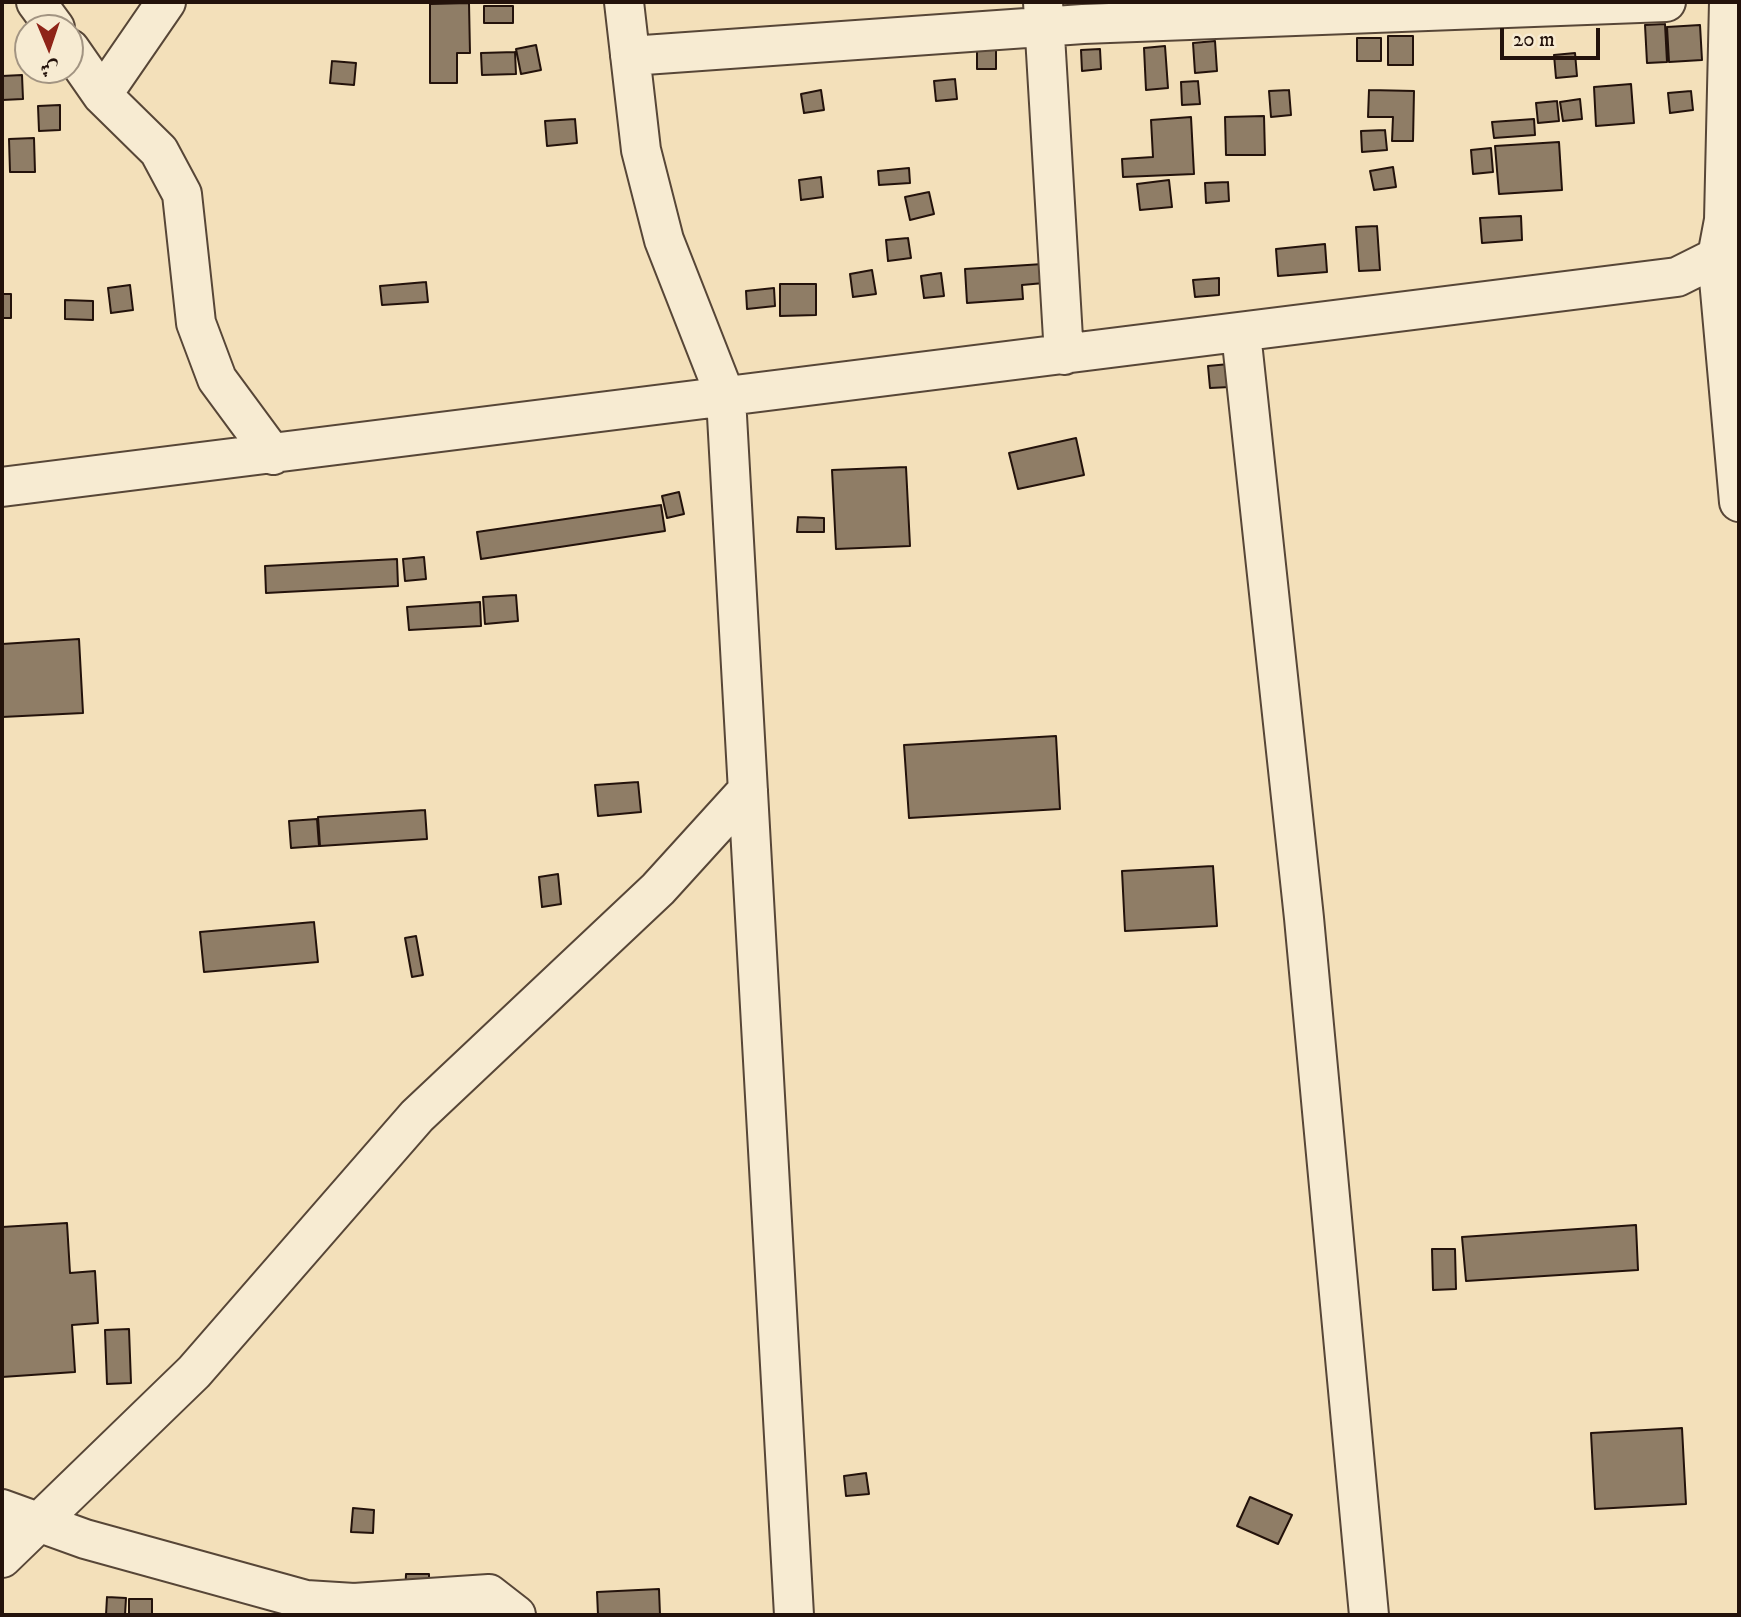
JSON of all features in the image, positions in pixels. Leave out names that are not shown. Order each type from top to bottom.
[{"type":"street","points":[[102,94],[166,2]]},
{"type":"street","points":[[624,2],[640,150],[664,240],[726,398],[794,1615]]},
{"type":"street","points":[[630,56],[1043,14],[1666,2]]},
{"type":"street","points":[[1729,2],[1724,220],[1728,255],[1739,502]]},
{"type":"street","points":[[1043,14],[1064,355]]},
{"type":"street","points":[[84,69],[102,94],[159,150],[182,194],[196,323],[217,379],[273,455]]},
{"type":"street","points":[[2,488],[1677,277],[1728,255]]},
{"type":"street","points":[[1241,333],[1304,918],[1369,1615]]},
{"type":"street","points":[[2,1558],[194,1372],[417,1116],[658,889],[748,790]]},
{"type":"street","points":[[2,1509],[123,1550],[306,1600],[354,1604],[489,1594],[516,1615]]},
{"type":"building","points":[[469,3],[470,53],[457,53],[457,83],[430,83],[430,4]]},
{"type":"building","points":[[484,6],[513,6],[513,23],[484,23]]},
{"type":"building","points":[[1665,24],[1667,62],[1647,63],[1645,25]]},
{"type":"building","points":[[1700,25],[1702,60],[1669,62],[1667,27]]},
{"type":"building","points":[[1388,36],[1413,36],[1413,65],[1388,65]]},
{"type":"building","points":[[1357,38],[1381,38],[1381,61],[1357,61]]},
{"type":"building","points":[[1215,41],[1217,71],[1195,73],[1193,43]]},
{"type":"building","points":[[536,45],[541,70],[521,74],[516,49]]},
{"type":"building","points":[[1165,46],[1168,88],[1146,90],[1144,48]]},
{"type":"building","points":[[977,49],[996,49],[996,69],[977,69]]},
{"type":"building","points":[[1100,49],[1101,69],[1082,71],[1081,50]]},
{"type":"building","points":[[515,52],[516,74],[482,75],[481,53]]},
{"type":"building","points":[[1575,53],[1577,76],[1556,78],[1554,55]]},
{"type":"building","points":[[332,61],[356,63],[354,85],[330,83]]},
{"type":"building","points":[[14,75],[14,84],[22,84],[23,99],[2,100],[2,76]]},
{"type":"building","points":[[955,79],[957,99],[936,101],[934,81]]},
{"type":"building","points":[[1198,81],[1200,104],[1182,105],[1181,82]]},
{"type":"building","points":[[1631,84],[1634,123],[1596,126],[1594,87]]},
{"type":"building","points":[[821,90],[824,110],[804,113],[801,94]]},
{"type":"building","points":[[1289,90],[1291,115],[1271,117],[1269,91]]},
{"type":"building","points":[[1369,90],[1414,91],[1413,141],[1392,141],[1393,117],[1368,117]]},
{"type":"building","points":[[1691,91],[1693,110],[1670,113],[1668,93]]},
{"type":"building","points":[[1580,99],[1582,119],[1563,121],[1560,102]]},
{"type":"building","points":[[1557,101],[1559,121],[1538,123],[1536,103]]},
{"type":"building","points":[[60,105],[60,130],[39,131],[38,106]]},
{"type":"building","points":[[1264,116],[1265,155],[1226,155],[1225,117]]},
{"type":"building","points":[[1191,117],[1194,174],[1123,177],[1122,159],[1153,157],[1151,120]]},
{"type":"building","points":[[575,119],[577,143],[547,146],[545,121]]},
{"type":"building","points":[[1534,119],[1535,135],[1494,138],[1492,122]]},
{"type":"building","points":[[1385,130],[1387,150],[1362,152],[1361,131]]},
{"type":"building","points":[[34,138],[35,172],[10,172],[9,139]]},
{"type":"building","points":[[1559,142],[1562,190],[1499,194],[1495,146]]},
{"type":"building","points":[[1491,148],[1493,172],[1473,174],[1471,150]]},
{"type":"building","points":[[1393,167],[1396,187],[1374,190],[1370,171]]},
{"type":"building","points":[[909,168],[910,183],[879,185],[878,171]]},
{"type":"building","points":[[821,177],[823,197],[801,200],[799,180]]},
{"type":"building","points":[[1169,180],[1172,207],[1140,210],[1137,184]]},
{"type":"building","points":[[1228,182],[1229,201],[1206,203],[1205,183]]},
{"type":"building","points":[[929,192],[934,214],[910,220],[905,197]]},
{"type":"building","points":[[1521,216],[1522,240],[1482,243],[1480,218]]},
{"type":"building","points":[[1377,226],[1380,270],[1359,271],[1356,227]]},
{"type":"building","points":[[908,238],[911,258],[888,261],[886,240]]},
{"type":"building","points":[[1325,244],[1327,272],[1278,276],[1276,249]]},
{"type":"building","points":[[1043,264],[1044,283],[1022,285],[1023,299],[967,303],[965,269]]},
{"type":"building","points":[[872,270],[876,294],[853,297],[850,274]]},
{"type":"building","points":[[941,273],[944,296],[924,298],[921,276]]},
{"type":"building","points":[[1219,278],[1219,295],[1195,297],[1193,280]]},
{"type":"building","points":[[426,282],[428,302],[382,305],[380,286]]},
{"type":"building","points":[[780,284],[816,284],[816,315],[780,316]]},
{"type":"building","points":[[130,285],[133,310],[111,313],[108,288]]},
{"type":"building","points":[[774,288],[775,306],[747,309],[746,291]]},
{"type":"building","points":[[2,294],[11,294],[11,318],[2,318]]},
{"type":"building","points":[[65,300],[93,301],[93,320],[65,319]]},
{"type":"building","points":[[1229,364],[1230,387],[1210,388],[1208,366]]},
{"type":"building","points":[[1076,438],[1084,475],[1018,489],[1009,453]]},
{"type":"building","points":[[906,467],[910,546],[836,549],[832,470]]},
{"type":"building","points":[[679,492],[684,514],[667,518],[662,496]]},
{"type":"building","points":[[661,505],[665,531],[481,559],[477,532]]},
{"type":"building","points":[[798,517],[824,518],[824,532],[797,532]]},
{"type":"building","points":[[424,557],[426,579],[405,581],[403,559]]},
{"type":"building","points":[[397,559],[398,586],[266,593],[265,566]]},
{"type":"building","points":[[516,595],[518,621],[485,624],[483,597]]},
{"type":"building","points":[[480,602],[481,626],[409,630],[407,607]]},
{"type":"building","points":[[79,639],[83,713],[2,717],[2,644]]},
{"type":"building","points":[[1056,736],[1060,809],[909,818],[904,745]]},
{"type":"building","points":[[638,782],[641,812],[598,816],[595,785]]},
{"type":"building","points":[[425,810],[427,839],[320,846],[318,817]]},
{"type":"building","points":[[317,819],[319,846],[291,848],[289,821]]},
{"type":"building","points":[[1213,866],[1217,926],[1125,931],[1122,871]]},
{"type":"building","points":[[558,874],[561,904],[542,907],[539,877]]},
{"type":"building","points":[[314,922],[318,962],[204,972],[200,932]]},
{"type":"building","points":[[416,936],[423,975],[412,977],[405,938]]},
{"type":"building","points":[[67,1223],[70,1273],[95,1271],[98,1323],[72,1325],[75,1372],[2,1377],[2,1227]]},
{"type":"building","points":[[1636,1225],[1638,1270],[1466,1281],[1462,1237]]},
{"type":"building","points":[[1432,1249],[1455,1249],[1456,1289],[1433,1290]]},
{"type":"building","points":[[129,1329],[131,1383],[107,1384],[105,1330]]},
{"type":"building","points":[[1682,1428],[1686,1504],[1595,1509],[1591,1433]]},
{"type":"building","points":[[866,1473],[869,1494],[846,1496],[844,1476]]},
{"type":"building","points":[[1250,1497],[1292,1515],[1278,1544],[1237,1526]]},
{"type":"building","points":[[353,1508],[374,1510],[373,1533],[351,1532]]},
{"type":"building","points":[[406,1574],[429,1574],[429,1599],[405,1598]]},
{"type":"building","points":[[659,1589],[660,1615],[598,1615],[597,1592]]},
{"type":"building","points":[[107,1597],[126,1598],[125,1615],[106,1615]]},
{"type":"building","points":[[129,1599],[152,1599],[152,1615],[129,1615]]}]
